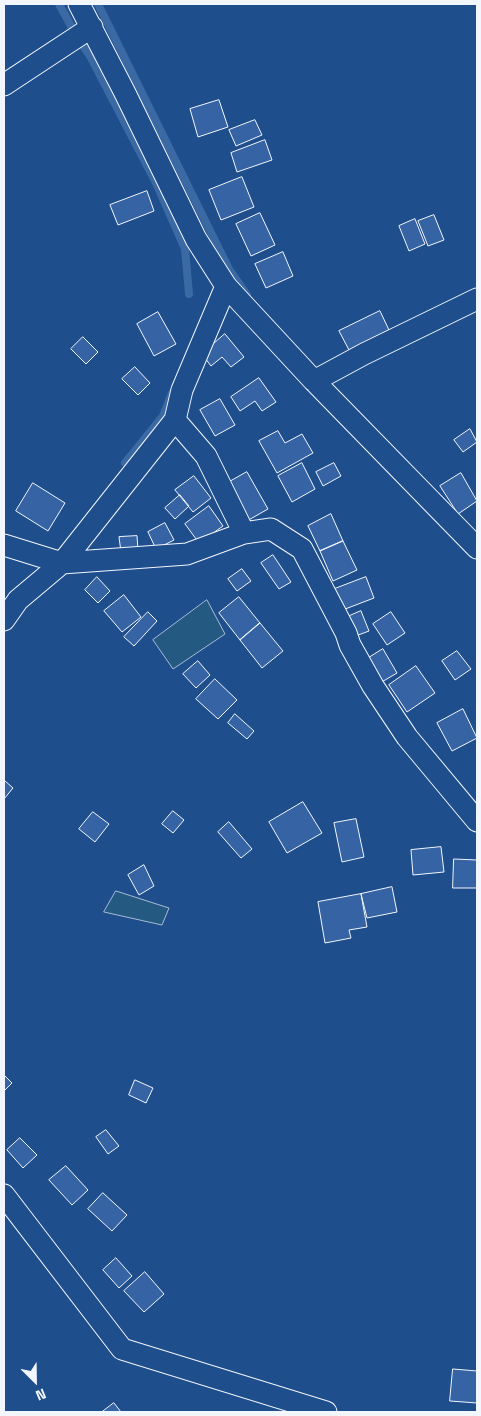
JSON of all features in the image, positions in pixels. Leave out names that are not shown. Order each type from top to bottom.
[{"type":"street","points":[[79,4],[196,239],[226,286],[314,381],[477,548]]},
{"type":"street","points":[[4,85],[92,27]]},
{"type":"street","points":[[4,620],[18,600],[62,563],[176,420],[182,390],[226,286]]},
{"type":"street","points":[[314,381],[364,354],[477,299]]},
{"type":"street","points":[[176,420],[206,456],[244,533]]},
{"type":"street","points":[[4,544],[62,563],[187,554],[244,533],[271,529],[302,549],[346,633],[350,645],[373,686],[407,737],[477,821]]},
{"type":"street","points":[[4,1195],[122,1349],[326,1412]]},
{"type":"shaded area","points":[[207,600],[225,634],[173,669],[153,640]]},
{"type":"shaded area","points":[[116,891],[169,908],[162,925],[104,912]]},
{"type":"building","points":[[219,100],[228,127],[198,137],[190,109]]},
{"type":"building","points":[[255,120],[262,135],[236,146],[229,130]]},
{"type":"building","points":[[265,140],[272,160],[237,172],[231,153]]},
{"type":"building","points":[[242,177],[254,207],[221,220],[209,190]]},
{"type":"building","points":[[147,191],[154,211],[118,225],[110,205]]},
{"type":"building","points":[[260,213],[275,245],[251,256],[236,224]]},
{"type":"building","points":[[434,215],[444,240],[428,246],[418,221]]},
{"type":"building","points":[[415,219],[425,244],[409,251],[399,226]]},
{"type":"building","points":[[283,252],[293,276],[266,288],[255,264]]},
{"type":"building","points":[[380,311],[389,330],[349,350],[339,331]]},
{"type":"building","points":[[158,312],[176,344],[154,356],[137,324]]},
{"type":"building","points":[[225,334],[244,357],[231,367],[222,357],[211,366],[202,354]]},
{"type":"building","points":[[83,337],[98,352],[86,364],[71,349]]},
{"type":"building","points":[[135,367],[150,383],[138,395],[122,379]]},
{"type":"building","points":[[259,378],[276,402],[262,411],[255,401],[240,411],[231,397]]},
{"type":"building","points":[[220,399],[235,425],[215,436],[200,410]]},
{"type":"building","points":[[470,429],[477,442],[463,452],[454,440]]},
{"type":"building","points":[[278,431],[285,443],[302,434],[313,453],[277,473],[259,441]]},
{"type":"building","points":[[302,463],[315,489],[292,502],[278,476]]},
{"type":"building","points":[[334,463],[341,476],[323,486],[316,472]]},
{"type":"building","points":[[247,472],[268,509],[245,522],[224,485]]},
{"type":"building","points":[[461,473],[477,501],[458,514],[440,486]]},
{"type":"building","points":[[194,476],[211,498],[193,512],[175,490]]},
{"type":"building","points":[[33,483],[65,503],[48,531],[16,511]]},
{"type":"building","points":[[180,495],[189,506],[175,519],[165,508]]},
{"type":"building","points":[[209,506],[223,526],[199,543],[185,524]]},
{"type":"building","points":[[331,514],[343,541],[320,551],[308,526]]},
{"type":"building","points":[[165,523],[174,540],[156,549],[148,532]]},
{"type":"building","points":[[137,536],[138,550],[121,552],[119,537]]},
{"type":"building","points":[[343,541],[357,570],[333,581],[320,551]]},
{"type":"building","points":[[273,555],[291,582],[279,589],[261,563]]},
{"type":"building","points":[[242,569],[251,581],[237,591],[228,579]]},
{"type":"building","points":[[97,577],[110,591],[98,603],[85,590]]},
{"type":"building","points":[[366,577],[374,598],[340,611],[332,590]]},
{"type":"building","points":[[124,595],[141,617],[122,632],[104,611]]},
{"type":"building","points":[[239,597],[260,623],[240,640],[219,613]]},
{"type":"building","points":[[361,611],[369,631],[353,637],[345,618]]},
{"type":"building","points":[[148,612],[157,621],[134,646],[124,637]]},
{"type":"building","points":[[391,612],[405,633],[387,645],[373,624]]},
{"type":"building","points":[[260,623],[283,651],[262,668],[240,640]]},
{"type":"building","points":[[383,649],[397,673],[380,683],[367,659]]},
{"type":"building","points":[[457,651],[471,669],[455,680],[442,661]]},
{"type":"building","points":[[198,661],[210,675],[196,688],[183,674]]},
{"type":"building","points":[[416,666],[435,693],[407,712],[389,685]]},
{"type":"building","points":[[215,679],[237,700],[218,719],[196,699]]},
{"type":"building","points":[[463,709],[477,738],[452,751],[437,723]]},
{"type":"building","points":[[235,714],[254,731],[247,739],[228,723]]},
{"type":"building","points":[[4,780],[13,788],[4,799]]},
{"type":"building","points":[[303,802],[322,833],[287,853],[269,822]]},
{"type":"building","points":[[173,811],[184,820],[173,833],[162,824]]},
{"type":"building","points":[[93,812],[109,824],[95,842],[79,829]]},
{"type":"building","points":[[356,819],[364,857],[342,862],[334,823]]},
{"type":"building","points":[[229,822],[252,849],[241,858],[218,832]]},
{"type":"building","points":[[441,847],[444,872],[413,875],[411,850]]},
{"type":"building","points":[[454,859],[477,860],[477,888],[453,888]]},
{"type":"building","points":[[144,865],[154,886],[139,895],[128,875]]},
{"type":"building","points":[[392,887],[397,912],[367,918],[361,894]]},
{"type":"building","points":[[361,894],[367,927],[349,930],[351,938],[325,943],[318,902]]},
{"type":"building","points":[[4,1075],[12,1083],[4,1091]]},
{"type":"building","points":[[135,1080],[153,1088],[146,1103],[129,1095]]},
{"type":"building","points":[[106,1130],[119,1146],[108,1154],[96,1137]]},
{"type":"building","points":[[20,1138],[37,1155],[23,1168],[7,1150]]},
{"type":"building","points":[[66,1166],[88,1190],[72,1205],[49,1180]]},
{"type":"building","points":[[103,1193],[127,1215],[112,1231],[88,1209]]},
{"type":"building","points":[[116,1258],[132,1276],[119,1288],[103,1270]]},
{"type":"building","points":[[145,1272],[164,1294],[144,1312],[124,1291]]},
{"type":"building","points":[[453,1369],[477,1371],[477,1403],[450,1401]]},
{"type":"building","points":[[114,1403],[121,1412],[102,1412]]},
{"type":"waterway","points":[[59,4],[90,56],[156,183],[185,249],[189,294]]},
{"type":"waterway","points":[[98,4],[229,269],[247,295]]},
{"type":"waterway","points":[[125,463],[163,416],[172,393]]}]
